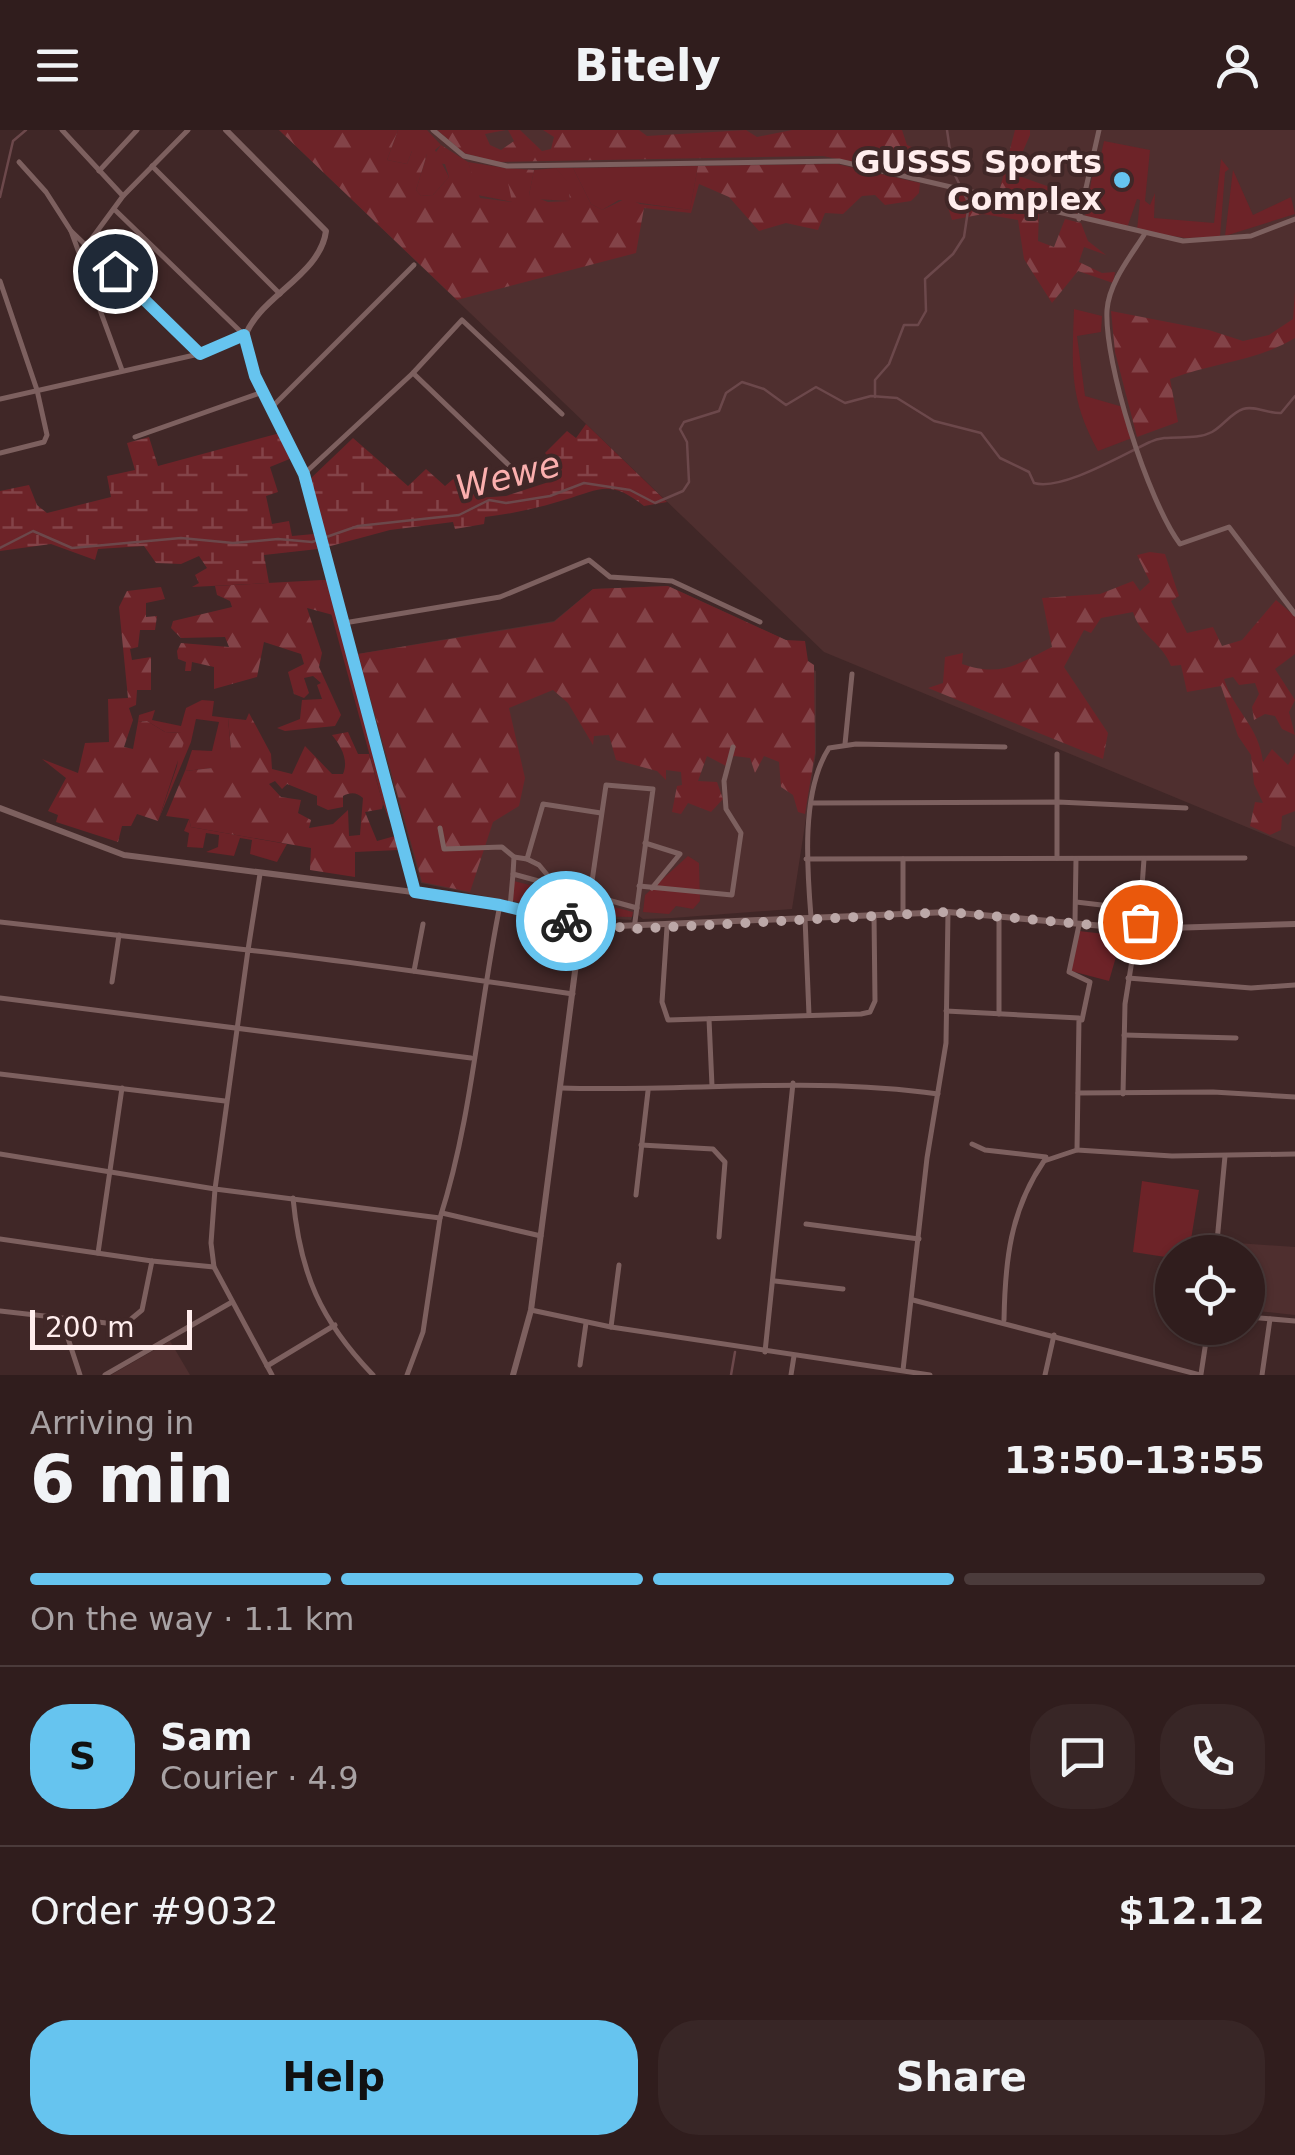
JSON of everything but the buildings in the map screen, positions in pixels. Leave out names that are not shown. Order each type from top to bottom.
[{"type":"street","points":[[62,130],[123,196]]},
{"type":"street","points":[[99,170],[137,130]]},
{"type":"street","points":[[87,245],[123,196],[188,130]]},
{"type":"street","points":[[0,398],[200,354],[243,334],[319,250],[326,232],[226,130]]},
{"type":"street","points":[[434,130],[464,156],[507,166],[839,161],[1144,235],[1219,240],[1251,236],[1295,219]]},
{"type":"street","points":[[1079,219],[1099,130]]},
{"type":"street","points":[[19,162],[46,192],[71,231],[122,370]]},
{"type":"street","points":[[152,166],[280,294]]},
{"type":"street","points":[[114,209],[243,334],[264,392],[304,474],[415,892]]},
{"type":"street","points":[[71,231],[200,354]]},
{"type":"street","points":[[1144,235],[1125,264],[1107,313],[1137,451],[1151,494],[1178,542],[1183,544],[1229,527],[1295,614]]},
{"type":"street","points":[[83,265],[98,256]]},
{"type":"street","points":[[273,406],[414,265]]},
{"type":"street","points":[[0,281],[37,390],[47,440],[0,454]]},
{"type":"street","points":[[304,474],[414,373],[462,320],[562,414]]},
{"type":"street","points":[[414,373],[518,474]]},
{"type":"street","points":[[135,437],[264,392]]},
{"type":"street","points":[[344,623],[500,597],[590,560],[610,578],[672,581],[760,622]]},
{"type":"street","points":[[845,744],[852,674]]},
{"type":"street","points":[[809,1015],[806,859],[813,803],[823,757],[829,748],[845,744],[1005,747]]},
{"type":"street","points":[[638,886],[732,895],[740,833],[726,809],[724,781],[733,747]]},
{"type":"street","points":[[1057,754],[1057,858]]},
{"type":"street","points":[[590,896],[608,783],[653,789],[634,929]]},
{"type":"street","points":[[813,803],[1058,802],[1186,808]]},
{"type":"street","points":[[527,860],[543,804],[602,814]]},
{"type":"street","points":[[0,810],[112,852],[415,892],[500,905],[581,924],[634,929],[948,912],[1138,929],[1295,924]]},
{"type":"street","points":[[440,828],[444,849],[502,847],[514,857],[539,865],[555,886]]},
{"type":"street","points":[[644,844],[680,854],[652,888]]},
{"type":"street","points":[[510,907],[514,857]]},
{"type":"street","points":[[1076,858],[1078,921],[1070,972],[1090,982],[1092,988],[1082,1020],[1078,1150]]},
{"type":"street","points":[[1123,1094],[1128,978],[1138,929],[1144,858]]},
{"type":"street","points":[[806,859],[1246,858]]},
{"type":"street","points":[[902,913],[904,859]]},
{"type":"street","points":[[260,874],[234,1028],[211,1243],[214,1267],[272,1375]]},
{"type":"street","points":[[513,874],[638,908]]},
{"type":"street","points":[[1076,902],[1110,906],[1112,926]]},
{"type":"street","points":[[407,1375],[423,1332],[441,1215],[456,1158],[500,905]]},
{"type":"street","points":[[904,1370],[946,1012],[948,912]]},
{"type":"street","points":[[667,926],[664,1015],[668,1020],[861,1014],[874,1008],[874,915]]},
{"type":"street","points":[[999,1014],[1000,915]]},
{"type":"street","points":[[0,922],[248,950],[574,994]]},
{"type":"street","points":[[414,971],[422,924]]},
{"type":"street","points":[[512,1375],[531,1310],[581,924]]},
{"type":"street","points":[[112,982],[119,935]]},
{"type":"street","points":[[1128,978],[1251,988],[1295,985]]},
{"type":"street","points":[[0,998],[472,1058]]},
{"type":"street","points":[[946,1012],[1073,1016],[1082,1020]]},
{"type":"street","points":[[709,1019],[712,1086]]},
{"type":"street","points":[[1124,1035],[1236,1038]]},
{"type":"street","points":[[0,1074],[225,1101]]},
{"type":"street","points":[[561,1088],[648,1090],[792,1083],[881,1086],[938,1094]]},
{"type":"street","points":[[765,1352],[776,1281],[792,1083]]},
{"type":"street","points":[[98,1253],[122,1088]]},
{"type":"street","points":[[636,1195],[648,1090]]},
{"type":"street","points":[[1077,1093],[1213,1092],[1295,1097]]},
{"type":"street","points":[[641,1144],[713,1149],[720,1154],[724,1162],[719,1236]]},
{"type":"street","points":[[972,1144],[985,1150],[1049,1157],[1078,1150],[1225,1156],[1295,1154]]},
{"type":"street","points":[[0,1154],[215,1188],[441,1215],[541,1236]]},
{"type":"street","points":[[1218,1235],[1225,1156]]},
{"type":"street","points":[[1004,1320],[1012,1225],[1032,1178],[1049,1157]]},
{"type":"street","points":[[293,1198],[303,1268],[335,1325],[373,1375]]},
{"type":"street","points":[[806,1224],[919,1240]]},
{"type":"street","points":[[0,1240],[214,1267]]},
{"type":"street","points":[[0,1311],[62,1320],[131,1323],[145,1302],[152,1261]]},
{"type":"street","points":[[612,1328],[619,1265]]},
{"type":"street","points":[[776,1281],[844,1288]]},
{"type":"street","points":[[913,1300],[1004,1320],[1200,1375],[1205,1345]]},
{"type":"street","points":[[106,1375],[232,1302]]},
{"type":"street","points":[[531,1310],[612,1328],[930,1375]]},
{"type":"street","points":[[1265,1319],[1295,1321]]},
{"type":"street","points":[[1262,1375],[1270,1319]]},
{"type":"street","points":[[62,1320],[80,1375]]},
{"type":"street","points":[[580,1365],[586,1323]]},
{"type":"street","points":[[266,1366],[335,1325]]},
{"type":"street","points":[[1044,1375],[1054,1335]]},
{"type":"street","points":[[791,1375],[794,1356]]},
{"type":"shaded area","points":[[279,130],[1295,130],[1295,847],[824,652]]},
{"type":"shaded area","points":[[668,586],[790,642],[785,658],[816,671],[816,753],[792,909],[643,919],[634,912],[631,920],[585,917],[421,883],[357,654],[554,621],[593,589]]},
{"type":"shaded area","points":[[1265,1245],[1295,1247],[1295,1315],[1265,1312]]},
{"type":"shaded area","points":[[170,1341],[190,1375],[111,1375]]},
{"type":"green space","points":[[279,130],[398,130],[387,160],[407,164],[414,146],[424,145],[427,154],[416,190],[421,196],[433,195],[449,177],[445,164],[434,163],[432,158],[441,145],[468,162],[480,198],[512,202],[505,168],[534,170],[529,195],[548,202],[570,201],[568,183],[556,168],[573,168],[591,204],[602,210],[627,198],[640,204],[690,210],[698,166],[837,164],[920,183],[919,193],[911,201],[885,205],[875,195],[862,196],[843,214],[825,213],[818,230],[786,223],[759,231],[729,197],[699,184],[691,213],[644,208],[636,253],[457,300]]},
{"type":"green space","points":[[398,130],[427,130],[441,145],[435,150],[449,177],[433,195],[421,196],[416,190],[427,154],[412,151],[407,164],[387,160]]},
{"type":"green space","points":[[437,130],[506,130],[485,134],[490,145],[501,150],[514,141],[508,130],[520,130],[542,151],[551,149],[554,137],[543,130],[639,130],[647,136],[746,130],[757,137],[792,130],[902,130],[907,145],[929,155],[920,176],[823,156],[497,162],[464,153]]},
{"type":"green space","points":[[1015,130],[1030,130],[1030,135],[1013,174],[1061,191],[1063,202],[1077,210],[1077,215],[998,196]]},
{"type":"green space","points":[[1104,141],[1150,150],[1145,201],[1150,205],[1155,193],[1154,218],[1214,223],[1221,159],[1229,169],[1225,172],[1220,237],[1185,238],[1137,230],[1137,199],[1127,228],[1085,217],[1096,154],[1101,155]]},
{"type":"green space","points":[[468,162],[505,168],[515,198],[512,202],[477,195]]},
{"type":"green space","points":[[698,166],[690,210],[619,200],[602,210],[591,204],[573,168]]},
{"type":"green space","points":[[556,168],[569,183],[570,201],[533,199],[529,195],[534,170]]},
{"type":"green space","points":[[1233,170],[1253,215],[1291,197],[1295,214],[1225,236]]},
{"type":"green space","points":[[950,191],[1039,212],[1038,241],[1054,247],[1065,219],[1081,223],[1088,241],[1106,255],[1084,247],[1079,262],[1102,273],[1115,272],[1113,283],[1078,271],[1052,303],[1024,259],[1018,220],[983,214],[952,220],[947,204]]},
{"type":"green space","points":[[1295,291],[1295,338],[1265,352],[1170,379],[1178,422],[1137,437],[1115,352],[1111,311],[1209,330],[1243,341],[1269,335],[1293,319]]},
{"type":"green space","points":[[1074,309],[1102,316],[1101,332],[1077,336],[1085,396],[1123,407],[1132,438],[1098,451],[1082,415],[1074,382]]},
{"type":"green space","points":[[586,424],[667,502],[644,506],[614,489],[597,490],[485,517],[484,524],[455,529],[453,522],[390,530],[327,547],[309,480],[353,438],[408,486],[426,469],[445,486],[459,474],[476,498],[506,496],[561,478],[562,471],[545,453],[567,431],[576,438]]},
{"type":"green space","points":[[280,433],[292,458],[270,467],[278,492],[266,496],[272,524],[289,521],[292,536],[314,534],[318,549],[264,555],[269,583],[192,587],[199,583],[195,575],[207,568],[199,556],[181,564],[156,563],[144,546],[98,549],[95,560],[51,544],[0,551],[0,491],[29,485],[37,505],[47,513],[111,497],[107,476],[135,470],[127,443],[149,437],[158,466]]},
{"type":"green space","points":[[1165,554],[1179,596],[1171,601],[1187,633],[1213,627],[1222,646],[1242,640],[1276,600],[1290,612],[1295,609],[1295,654],[1275,669],[1295,700],[1289,712],[1295,735],[1282,729],[1275,716],[1265,714],[1254,720],[1252,707],[1259,694],[1255,683],[1239,685],[1233,677],[1224,679],[1257,738],[1263,762],[1272,749],[1288,765],[1295,753],[1295,811],[1282,816],[1281,830],[1270,835],[1250,826],[1255,802],[1263,803],[1254,784],[1251,755],[1238,736],[1221,686],[1187,692],[1181,665],[1171,666],[1133,612],[1101,618],[1091,633],[1084,630],[1064,667],[1108,733],[1103,759],[928,688],[943,683],[945,657],[963,653],[962,664],[999,669],[1052,647],[1042,598],[1100,594],[1133,581],[1140,591],[1150,582],[1137,555]]},
{"type":"green space","points":[[322,580],[328,580],[394,818],[389,819],[383,804]]},
{"type":"green space","points":[[322,580],[333,615],[307,608],[322,653],[319,667],[341,715],[335,726],[285,731],[277,728],[300,719],[302,700],[322,699],[317,685],[321,683],[313,676],[304,678],[309,693],[304,698],[294,694],[288,672],[304,664],[301,654],[264,642],[257,677],[214,689],[214,667],[192,662],[191,671],[185,671],[186,662],[178,659],[181,643],[229,647],[225,637],[181,638],[171,628],[173,621],[232,607],[230,601],[217,595],[215,586]]},
{"type":"green space","points":[[668,586],[786,640],[805,641],[808,661],[814,665],[815,753],[805,814],[798,812],[793,795],[781,787],[779,762],[764,756],[755,773],[750,758],[734,756],[726,766],[707,756],[698,781],[717,782],[723,799],[711,812],[688,803],[681,814],[672,812],[677,786],[682,785],[681,772],[666,770],[666,780],[657,771],[616,760],[609,735],[594,736],[593,745],[568,703],[553,690],[509,708],[525,778],[519,806],[493,822],[470,892],[422,882],[358,654],[554,622],[593,589]]},
{"type":"green space","points":[[161,587],[165,599],[146,603],[146,617],[157,616],[155,630],[140,630],[138,647],[130,649],[132,660],[151,657],[151,690],[137,690],[136,705],[129,708],[133,720],[124,747],[133,749],[138,722],[147,721],[165,732],[181,733],[185,739],[158,821],[137,814],[131,826],[122,826],[118,842],[56,822],[58,815],[48,811],[66,778],[42,759],[78,773],[85,743],[109,742],[108,699],[128,698],[119,607],[127,591]]},
{"type":"green space","points":[[202,700],[214,701],[212,716],[228,718],[231,751],[213,768],[185,771],[192,750],[212,751],[219,722],[196,719],[191,742],[158,821],[177,766],[181,733],[165,732],[147,721],[138,722],[139,715],[155,710],[152,720],[181,726],[186,708]]},
{"type":"green space","points":[[249,713],[271,754],[272,769],[292,774],[305,746],[332,774],[343,774],[343,753],[332,735],[348,732],[358,754],[369,754],[383,804],[382,809],[365,812],[377,841],[395,836],[398,850],[355,852],[355,877],[310,870],[311,848],[191,827],[189,819],[166,816],[185,771],[212,768],[216,752],[231,750],[228,718],[246,720]],"holes":[[[275,781],[282,789],[287,784],[317,796],[317,805],[328,810],[343,807],[343,796],[358,795],[363,798],[360,835],[349,836],[348,810],[333,824],[309,828],[311,820],[298,813],[301,800],[281,797],[269,784]]]},
{"type":"green space","points":[[189,819],[191,827],[287,844],[277,862],[250,854],[252,840],[240,838],[234,856],[206,852],[218,847],[219,835],[206,833],[203,848],[187,847],[189,833],[184,831]]},
{"type":"green space","points":[[688,856],[699,863],[700,901],[693,909],[676,906],[669,914],[643,912],[645,895]]},
{"type":"green space","points":[[514,881],[633,912],[632,917],[585,916],[511,900]]},
{"type":"green space","points":[[1079,931],[1122,936],[1109,981],[1071,971]]},
{"type":"green space","points":[[1142,1181],[1199,1190],[1192,1235],[1155,1235],[1155,1255],[1133,1252]]},
{"type":"waterway","points":[[0,197],[13,141],[26,130]]},
{"type":"waterway","points":[[875,397],[875,380],[889,364],[904,325],[918,325],[926,311],[925,279],[953,254],[964,237],[969,204],[953,171],[947,130]]},
{"type":"waterway","name":"Wewe","points":[[0,548],[33,531],[72,548],[181,538],[233,543],[278,539],[312,542],[358,526],[459,515],[489,500],[506,503],[550,496],[584,483],[630,490],[655,503],[683,491],[689,482],[687,442],[680,429],[684,422],[719,411],[726,393],[742,382],[764,389],[786,405],[816,387],[845,403],[871,396],[897,398],[934,421],[981,433],[1000,458],[1029,472],[1034,483],[1046,484],[1076,477],[1157,439],[1205,435],[1243,409],[1281,413],[1295,396]]},
{"type":"waterway","points":[[731,1375],[735,1352]]},
{"type":"way so far","points":[[566,921],[634,929],[948,912],[1137,929],[1140,922]]},
{"type":"place","name":"GUSSS Sports Complex","points":[[1122,180]]},
{"type":"route","points":[[115,271],[200,354],[244,335],[255,376],[304,474],[415,892],[500,905],[566,921]]}]
